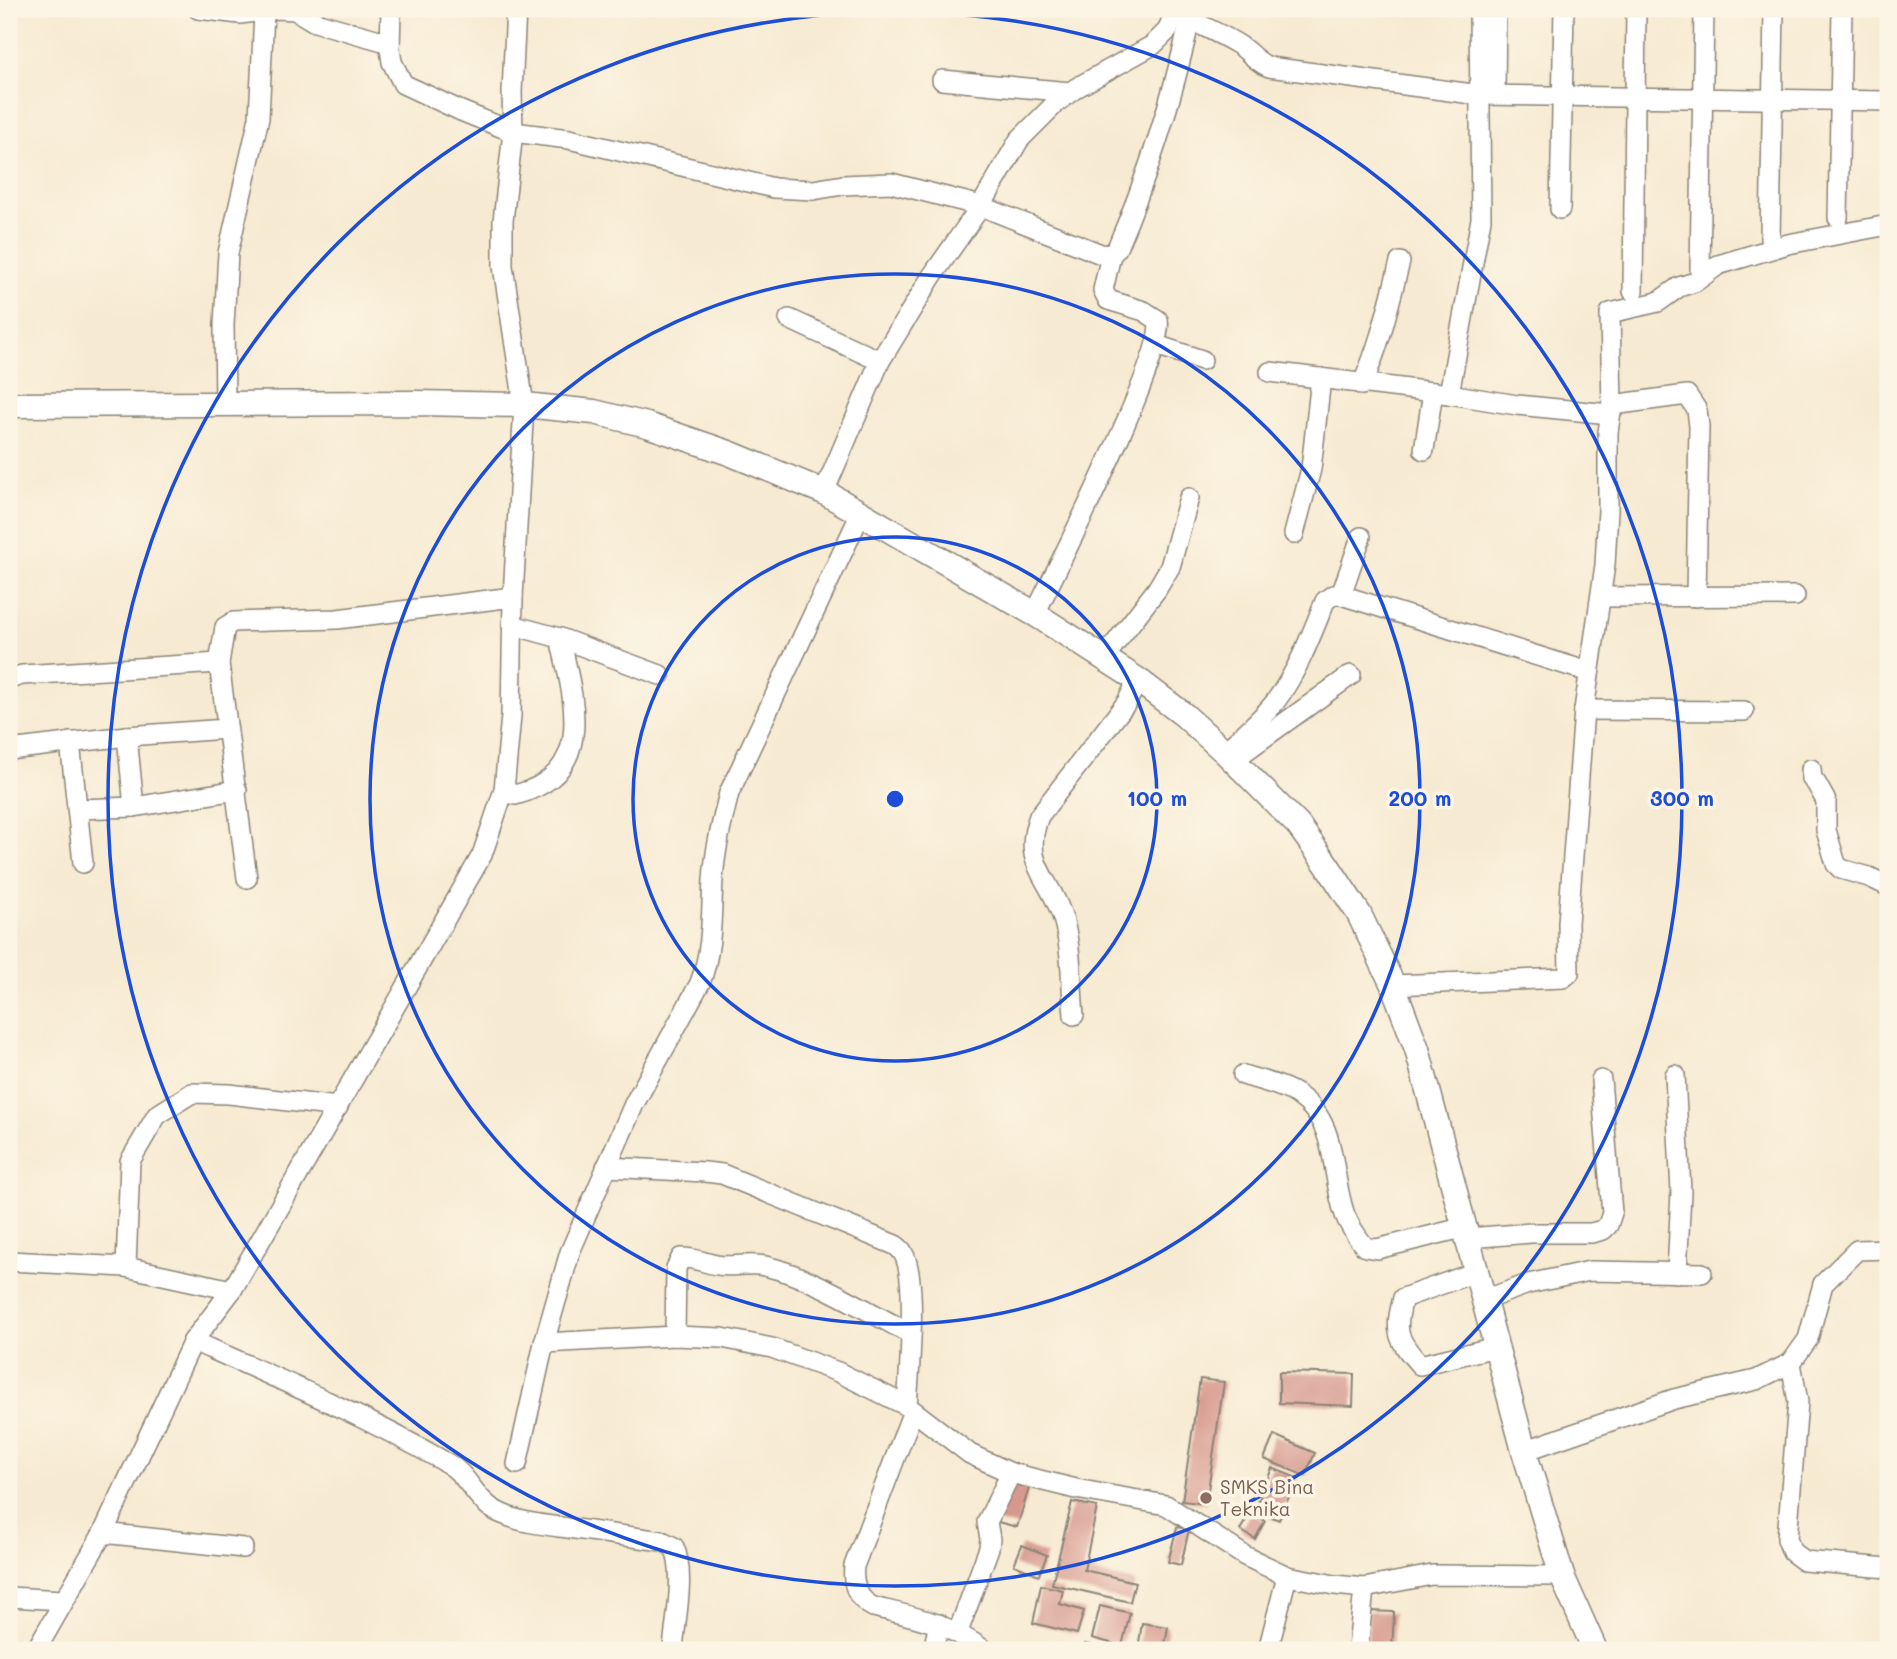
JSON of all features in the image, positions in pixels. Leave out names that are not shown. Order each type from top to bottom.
[{"type":"main road","points":[[9,405],[225,402],[524,405],[594,412],[647,425],[763,466],[824,492],[1035,614],[1138,680],[1184,715],[1298,825],[1359,914],[1393,985],[1417,1049],[1524,1451],[1562,1576],[1595,1650]]},
{"type":"street","points":[[198,9],[264,12],[295,10],[315,22],[390,43]]},
{"type":"street","points":[[391,9],[392,62],[403,83],[513,132],[569,139],[774,188],[813,190],[843,185],[891,183],[981,206],[1101,254],[1111,255]]},
{"type":"street","points":[[36,1650],[103,1533],[193,1341],[232,1290],[482,855],[504,790],[511,716],[513,597],[524,405],[503,266],[504,205],[513,132],[516,9]]},
{"type":"street","points":[[1479,9],[1487,95]]},
{"type":"street","points":[[1424,450],[1441,393],[1481,219],[1487,95],[1496,9]]},
{"type":"street","points":[[1560,209],[1564,9]]},
{"type":"street","points":[[1633,290],[1636,9]]},
{"type":"street","points":[[1700,271],[1704,9]]},
{"type":"street","points":[[1770,240],[1774,9]]},
{"type":"street","points":[[1838,218],[1842,9]]},
{"type":"street","points":[[225,402],[225,275],[259,118],[264,12]]},
{"type":"street","points":[[1180,14],[1230,39],[1244,48],[1258,63],[1269,67],[1487,95],[1888,101]]},
{"type":"street","points":[[824,492],[880,361],[914,304],[981,206],[1019,140],[1070,92],[1153,45],[1180,14]]},
{"type":"street","points":[[1035,614],[1132,410],[1156,345],[1160,328],[1156,318],[1108,300],[1104,294],[1111,255],[1117,248],[1142,190],[1177,76],[1180,14]]},
{"type":"street","points":[[942,80],[1070,92]]},
{"type":"street","points":[[1393,985],[1563,978],[1569,973],[1567,923],[1584,710],[1601,597],[1608,510],[1610,313],[1657,302],[1679,287],[1695,282],[1718,265],[1788,244],[1888,225]]},
{"type":"street","points":[[1362,385],[1378,349],[1399,262]]},
{"type":"street","points":[[789,319],[880,361]]},
{"type":"street","points":[[1156,345],[1202,360]]},
{"type":"street","points":[[1270,372],[1517,405],[1611,409],[1687,395],[1697,410],[1699,439],[1696,597]]},
{"type":"street","points":[[1294,534],[1311,469],[1321,378]]},
{"type":"street","points":[[1104,658],[1157,589],[1170,567],[1189,498]]},
{"type":"street","points":[[517,1464],[544,1343],[570,1252],[634,1104],[701,983],[709,954],[713,919],[717,843],[729,793],[861,513]]},
{"type":"street","points":[[1341,595],[1361,537]]},
{"type":"street","points":[[1229,756],[1273,705],[1299,663],[1325,601],[1333,595],[1341,595],[1589,672]]},
{"type":"street","points":[[1601,597],[1795,596]]},
{"type":"street","points":[[247,878],[219,663],[225,627],[233,622],[337,619],[513,597]]},
{"type":"street","points":[[512,625],[560,638],[660,676]]},
{"type":"street","points":[[504,790],[515,795],[538,788],[566,763],[573,742],[572,691],[560,638]]},
{"type":"street","points":[[9,680],[22,675],[219,663]]},
{"type":"street","points":[[1229,756],[1351,676]]},
{"type":"street","points":[[1074,1015],[1065,924],[1058,902],[1035,865],[1032,834],[1039,816],[1127,702],[1138,680]]},
{"type":"street","points":[[1584,710],[1744,710]]},
{"type":"street","points":[[9,750],[127,736],[226,729]]},
{"type":"street","points":[[127,736],[134,807]]},
{"type":"street","points":[[70,742],[83,863]]},
{"type":"street","points":[[1811,769],[1812,779],[1826,801],[1826,830],[1836,864],[1841,869],[1888,886]]},
{"type":"street","points":[[79,809],[134,807],[237,790]]},
{"type":"street","points":[[1243,1075],[1298,1094],[1317,1112],[1328,1134],[1345,1213],[1355,1235],[1365,1247],[1377,1249],[1467,1233],[1591,1233],[1603,1230],[1612,1213],[1601,1080]]},
{"type":"street","points":[[1675,1075],[1681,1192],[1677,1273]]},
{"type":"street","points":[[126,1267],[131,1161],[158,1115],[192,1093],[229,1094],[338,1107]]},
{"type":"street","points":[[606,1167],[722,1174],[895,1245],[904,1253],[910,1280],[910,1409],[858,1554],[852,1581],[865,1603],[939,1623],[984,1650]]},
{"type":"street","points":[[1524,1451],[1674,1399],[1756,1380],[1791,1363],[1808,1339],[1823,1284],[1857,1250],[1888,1249]]},
{"type":"street","points":[[675,1336],[676,1268],[681,1258],[720,1266],[755,1264],[787,1273],[911,1334]]},
{"type":"street","points":[[9,1261],[126,1267],[232,1290]]},
{"type":"street","points":[[1484,1300],[1528,1284],[1590,1270],[1702,1273]]},
{"type":"street","points":[[1476,1272],[1403,1297],[1398,1318],[1401,1344],[1420,1365],[1496,1347]]},
{"type":"street","points":[[544,1343],[675,1336],[722,1338],[772,1348],[838,1371],[910,1409],[970,1454],[1011,1473],[1076,1489],[1167,1505],[1245,1556],[1287,1576],[1335,1586],[1364,1588],[1432,1575],[1562,1576]]},
{"type":"street","points":[[193,1341],[324,1398],[400,1435],[457,1468],[478,1496],[490,1508],[503,1515],[530,1522],[662,1541],[674,1547],[678,1556],[679,1580],[673,1650]]},
{"type":"street","points":[[1791,1363],[1798,1402],[1787,1539],[1792,1552],[1804,1561],[1888,1568]]},
{"type":"street","points":[[958,1632],[989,1548],[987,1522],[1011,1473]]},
{"type":"street","points":[[103,1533],[243,1548]]},
{"type":"street","points":[[1268,1650],[1287,1576]]},
{"type":"street","points":[[1359,1650],[1364,1588]]},
{"type":"street","points":[[9,1597],[63,1600]]},
{"type":"street","points":[[933,1650],[939,1623]]},
{"type":"building","points":[[1279,1372],[1354,1374],[1353,1406],[1279,1403]]},
{"type":"building","points":[[1200,1379],[1224,1382],[1206,1504],[1182,1501]]},
{"type":"building","points":[[1274,1435],[1315,1453],[1305,1476],[1264,1459]]},
{"type":"building","points":[[1272,1468],[1297,1478],[1279,1520],[1255,1510]]},
{"type":"building","points":[[1011,1479],[1030,1485],[1017,1527],[998,1522]]},
{"type":"building","points":[[1072,1502],[1097,1507],[1084,1570],[1135,1582],[1130,1602],[1052,1584]]},
{"type":"building","points":[[1251,1512],[1265,1521],[1255,1539],[1240,1530]]},
{"type":"building","points":[[1177,1527],[1189,1529],[1181,1565],[1168,1562]]},
{"type":"building","points":[[1022,1545],[1047,1555],[1039,1575],[1014,1565]]},
{"type":"building","points":[[1041,1585],[1063,1590],[1060,1604],[1084,1611],[1077,1634],[1033,1623]]},
{"type":"building","points":[[1100,1606],[1130,1613],[1122,1646],[1092,1638]]},
{"type":"building","points":[[1369,1611],[1394,1612],[1392,1650],[1367,1650]]},
{"type":"building","points":[[1142,1623],[1168,1627],[1164,1650],[1138,1649]]},
{"type":"building","points":[[1085,1644],[1110,1649],[1110,1650],[1084,1650]]},
{"type":"place","name":"SMKS Bina Teknika","points":[[1206,1498]]}]
